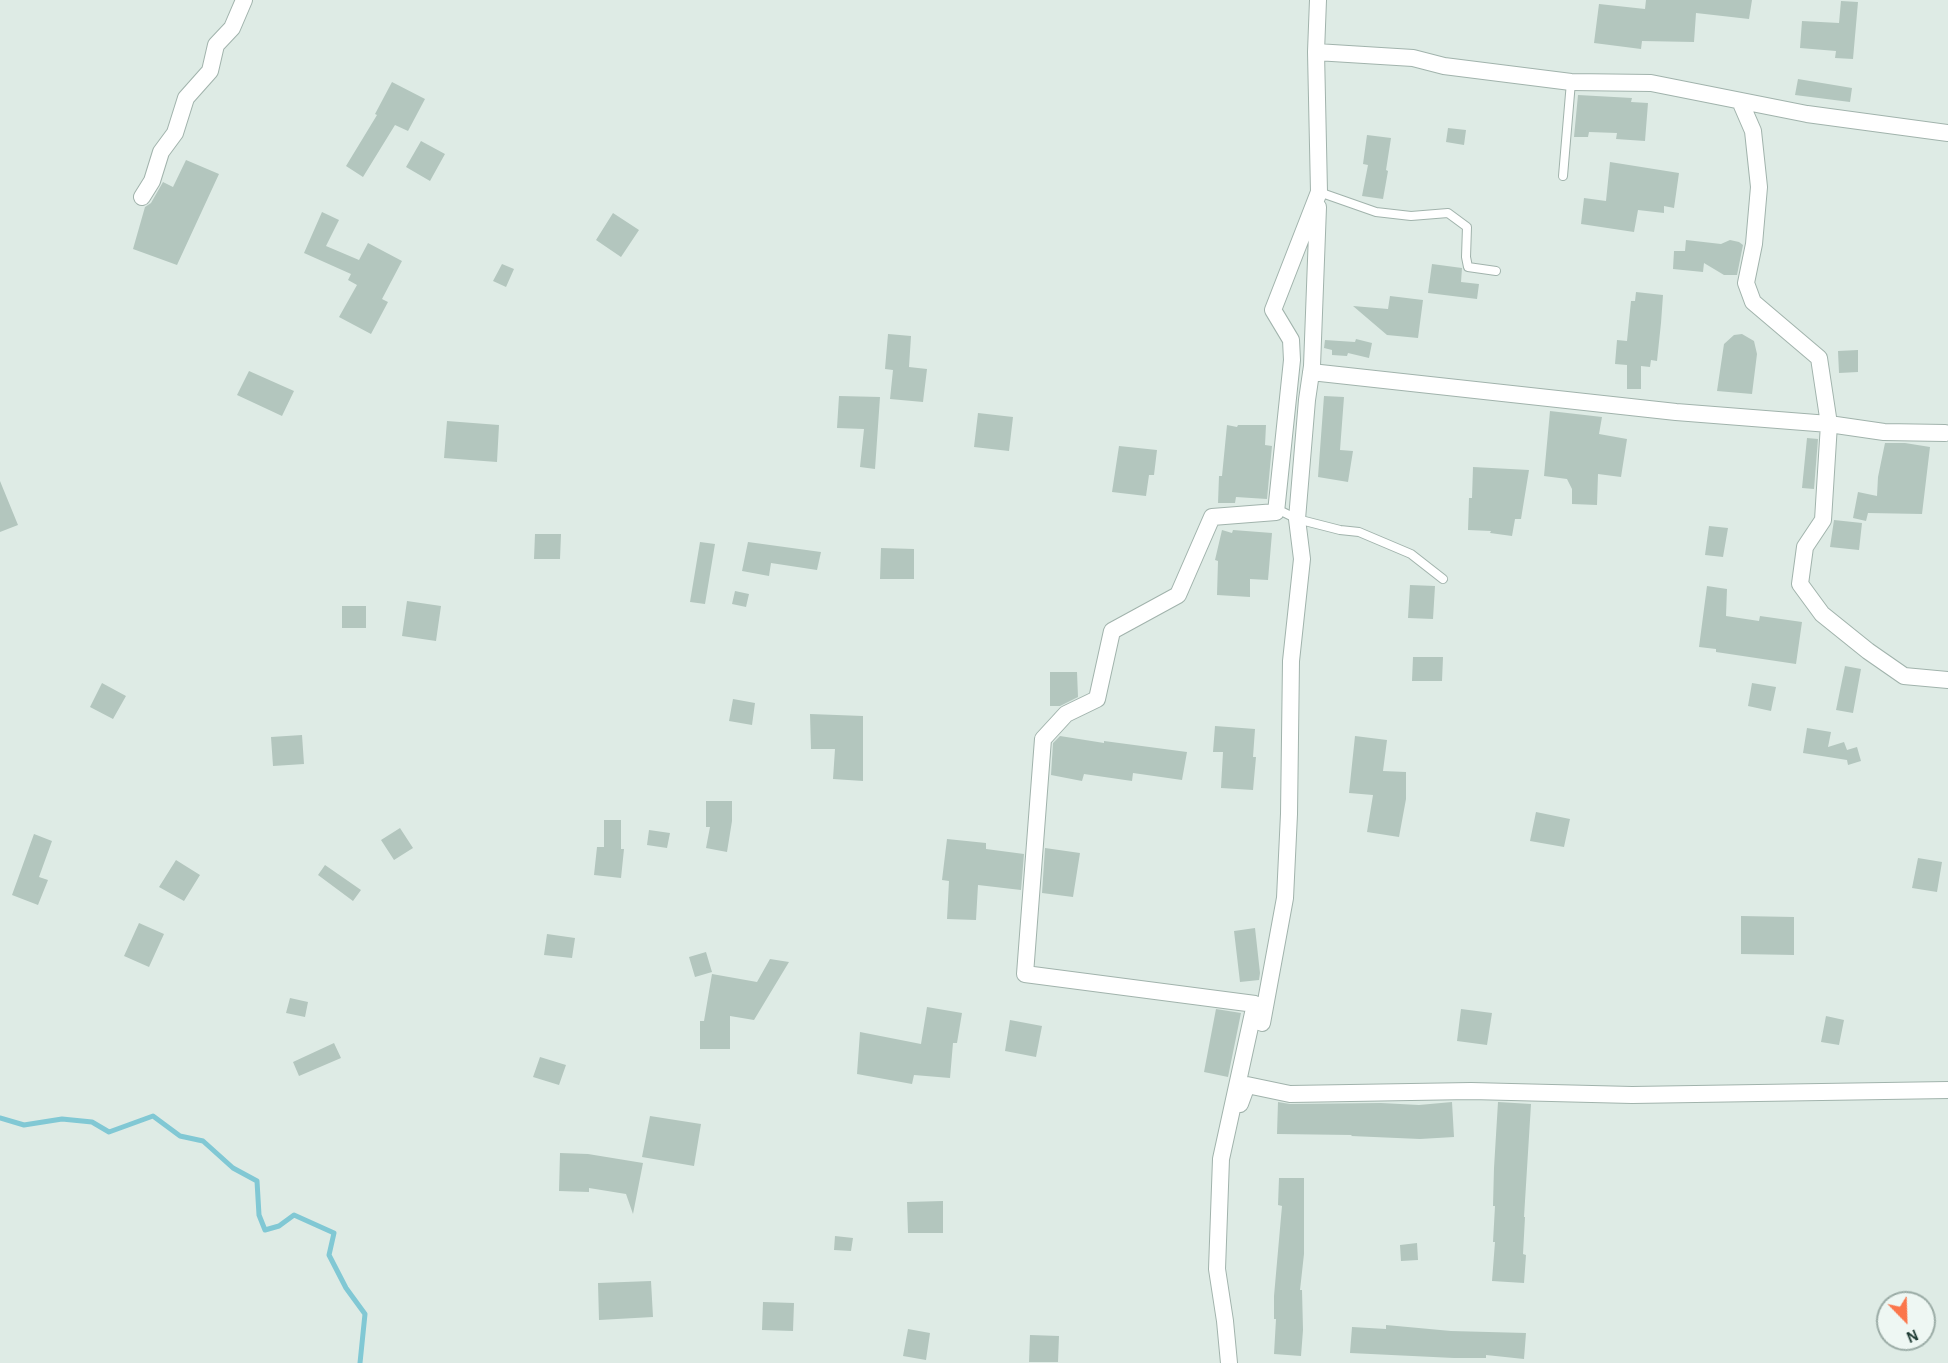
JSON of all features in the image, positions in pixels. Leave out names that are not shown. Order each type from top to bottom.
[{"type":"street","points":[[142,197],[152,181],[161,152],[175,133],[186,98],[210,71],[216,45],[232,28],[244,0]]},
{"type":"street","points":[[1221,1159],[1247,1085],[1268,994],[1285,898],[1289,814],[1291,661],[1302,559],[1297,519],[1311,372],[1319,192],[1316,52],[1318,0]]},
{"type":"street","points":[[1316,52],[1413,58],[1444,66],[1571,82],[1651,83],[1817,116],[1948,133]]},
{"type":"street","points":[[1740,101],[1753,131],[1759,187],[1754,244],[1746,283],[1753,302],[1819,358],[1829,424],[1823,520],[1805,547],[1800,584],[1821,614],[1868,651],[1904,675],[1948,680]]},
{"type":"street","points":[[1229,1363],[1217,1269],[1221,1159],[1255,1004],[1025,974],[1043,739],[1066,714],[1097,699],[1112,631],[1178,596],[1212,517],[1276,512],[1292,360],[1291,340],[1273,310],[1319,192]]},
{"type":"street","points":[[1311,372],[1676,412],[1829,424],[1884,432],[1945,433]]},
{"type":"street","points":[[1247,1085],[1290,1094],[1471,1091],[1632,1095],[1948,1090]]},
{"type":"lane","points":[[1563,176],[1571,82]]},
{"type":"lane","points":[[1319,192],[1376,212],[1411,216],[1448,213],[1467,227],[1468,267],[1496,271]]},
{"type":"lane","points":[[1276,512],[1283,512],[1297,519],[1340,530],[1359,532],[1411,554],[1443,579]]},
{"type":"building","points":[[1646,0],[1752,0],[1749,19],[1696,13],[1694,42],[1642,41],[1641,49],[1594,43],[1599,4],[1645,9]]},
{"type":"building","points":[[1841,1],[1858,2],[1853,59],[1835,58],[1836,51],[1800,48],[1802,21],[1839,23]]},
{"type":"building","points":[[1798,79],[1852,88],[1850,102],[1795,95]]},
{"type":"building","points":[[392,82],[425,99],[408,131],[395,125],[363,177],[346,166],[377,115],[375,114]]},
{"type":"building","points":[[1578,95],[1632,98],[1631,102],[1648,103],[1645,141],[1616,139],[1617,133],[1589,132],[1588,137],[1574,137]]},
{"type":"building","points":[[1448,128],[1466,130],[1464,145],[1446,142]]},
{"type":"building","points":[[1367,135],[1391,138],[1383,199],[1362,196],[1368,165],[1363,164]]},
{"type":"building","points":[[421,141],[445,154],[430,181],[406,167]]},
{"type":"building","points":[[186,160],[219,174],[177,265],[133,249],[145,207],[151,203],[163,182],[173,187]]},
{"type":"building","points":[[1610,162],[1679,173],[1674,208],[1664,206],[1664,213],[1638,210],[1634,232],[1581,224],[1584,198],[1606,201]]},
{"type":"building","points":[[322,212],[339,220],[326,246],[359,260],[368,243],[402,261],[382,299],[388,302],[371,334],[339,317],[357,285],[348,280],[351,274],[304,253]]},
{"type":"building","points":[[613,213],[639,230],[621,257],[596,240]]},
{"type":"building","points":[[1686,240],[1721,244],[1730,240],[1739,242],[1743,245],[1737,275],[1724,275],[1704,263],[1703,272],[1673,269],[1674,251],[1685,251]]},
{"type":"building","points":[[502,264],[514,269],[506,287],[493,281]]},
{"type":"building","points":[[1432,264],[1462,268],[1461,282],[1479,284],[1477,299],[1428,293]]},
{"type":"building","points":[[1636,292],[1663,295],[1661,323],[1657,361],[1651,360],[1650,367],[1641,366],[1641,389],[1627,389],[1627,365],[1615,364],[1617,340],[1627,341],[1631,301],[1635,301]]},
{"type":"building","points":[[1390,296],[1423,300],[1418,338],[1387,335],[1353,306],[1388,309]]},
{"type":"building","points":[[888,334],[911,336],[909,367],[927,369],[923,402],[890,399],[893,370],[885,369]]},
{"type":"building","points":[[1742,334],[1754,341],[1757,354],[1752,394],[1717,391],[1724,344],[1734,335]]},
{"type":"building","points":[[1356,339],[1372,343],[1369,358],[1348,353],[1347,356],[1332,355],[1332,350],[1324,348],[1325,340],[1355,342]]},
{"type":"building","points":[[1858,350],[1858,372],[1839,373],[1838,351]]},
{"type":"building","points":[[249,371],[294,391],[282,416],[237,395]]},
{"type":"building","points":[[839,396],[880,397],[875,469],[860,467],[864,429],[837,428]]},
{"type":"building","points":[[1324,396],[1344,397],[1340,450],[1353,451],[1348,482],[1318,477]]},
{"type":"building","points":[[1550,411],[1602,417],[1599,434],[1627,439],[1621,477],[1598,474],[1597,505],[1572,504],[1572,489],[1567,479],[1544,476]]},
{"type":"building","points":[[978,413],[1013,417],[1009,451],[974,447]]},
{"type":"building","points":[[447,421],[499,425],[497,462],[444,458]]},
{"type":"building","points":[[1227,425],[1237,427],[1238,425],[1266,425],[1265,445],[1272,446],[1267,499],[1236,497],[1235,503],[1218,503],[1219,476],[1222,476]]},
{"type":"building","points":[[1807,438],[1818,439],[1814,489],[1802,488]]},
{"type":"building","points":[[1885,443],[1930,447],[1922,514],[1868,513],[1866,521],[1853,518],[1858,492],[1877,496],[1878,477]]},
{"type":"building","points":[[1119,446],[1157,450],[1154,475],[1149,475],[1146,496],[1112,492]]},
{"type":"building","points":[[1473,467],[1529,470],[1521,519],[1515,519],[1512,536],[1490,533],[1491,531],[1468,530]]},
{"type":"building","points":[[0,481],[18,525],[0,532]]},
{"type":"building","points":[[1834,520],[1862,523],[1859,550],[1830,547]]},
{"type":"building","points":[[1709,526],[1728,528],[1723,557],[1705,555]]},
{"type":"building","points":[[1222,530],[1232,533],[1233,530],[1272,533],[1268,580],[1250,579],[1250,597],[1217,595],[1218,561],[1215,560]]},
{"type":"building","points":[[535,534],[561,534],[560,559],[534,559]]},
{"type":"building","points":[[700,542],[715,544],[705,604],[690,602]]},
{"type":"building","points":[[748,542],[821,552],[817,570],[771,563],[769,576],[742,571]]},
{"type":"building","points":[[881,548],[914,549],[914,579],[880,579]]},
{"type":"building","points":[[1410,585],[1435,586],[1433,619],[1408,618]]},
{"type":"building","points":[[1707,586],[1727,589],[1726,616],[1759,621],[1760,616],[1802,622],[1796,664],[1716,652],[1716,649],[1699,647]]},
{"type":"building","points":[[735,591],[749,594],[746,607],[732,604]]},
{"type":"building","points":[[407,601],[441,606],[436,641],[402,636]]},
{"type":"building","points":[[342,606],[366,606],[366,628],[342,628]]},
{"type":"building","points":[[1413,657],[1443,657],[1442,681],[1412,681]]},
{"type":"building","points":[[1845,666],[1861,669],[1853,713],[1836,710]]},
{"type":"building","points":[[1050,672],[1077,672],[1078,697],[1060,706],[1050,706]]},
{"type":"building","points":[[102,683],[126,696],[113,719],[90,707]]},
{"type":"building","points":[[1752,683],[1776,687],[1771,711],[1748,706]]},
{"type":"building","points":[[733,699],[755,703],[752,725],[729,721]]},
{"type":"building","points":[[810,714],[863,716],[863,781],[833,779],[835,749],[811,749]]},
{"type":"building","points":[[1215,726],[1255,729],[1253,757],[1256,757],[1253,790],[1221,788],[1223,752],[1213,752]]},
{"type":"building","points":[[1807,728],[1831,732],[1828,747],[1844,742],[1847,750],[1857,747],[1861,761],[1848,765],[1847,760],[1803,753]]},
{"type":"building","points":[[302,735],[304,764],[273,766],[271,737]]},
{"type":"building","points":[[1060,736],[1187,752],[1182,780],[1133,773],[1132,781],[1084,774],[1082,781],[1051,775],[1053,743]]},
{"type":"building","points":[[1355,736],[1387,740],[1383,771],[1406,772],[1406,799],[1399,837],[1367,832],[1373,795],[1349,793]]},
{"type":"building","points":[[706,801],[732,801],[732,821],[727,852],[706,848],[710,827],[706,827]]},
{"type":"building","points":[[1536,812],[1570,819],[1564,847],[1530,841]]},
{"type":"building","points":[[604,820],[621,820],[621,849],[624,849],[621,878],[594,875],[597,847],[604,847]]},
{"type":"building","points":[[400,828],[413,848],[394,860],[381,840]]},
{"type":"building","points":[[649,830],[670,833],[667,848],[647,845]]},
{"type":"building","points":[[34,834],[52,841],[39,877],[48,880],[38,905],[12,895]]},
{"type":"building","points":[[947,839],[986,843],[986,849],[1024,854],[1021,890],[978,885],[976,920],[947,919],[949,881],[942,880]]},
{"type":"building","points":[[1045,848],[1080,853],[1073,897],[1042,893]]},
{"type":"building","points":[[1918,858],[1942,862],[1937,892],[1912,888]]},
{"type":"building","points":[[176,860],[200,875],[184,901],[159,887]]},
{"type":"building","points":[[325,865],[361,890],[353,901],[318,875]]},
{"type":"building","points":[[1741,916],[1794,917],[1794,955],[1741,954]]},
{"type":"building","points":[[139,923],[164,934],[149,967],[124,956]]},
{"type":"building","points":[[1255,928],[1259,980],[1240,982],[1234,931]]},
{"type":"building","points":[[547,934],[575,938],[572,958],[544,955]]},
{"type":"building","points":[[706,952],[712,972],[695,977],[689,957]]},
{"type":"building","points":[[770,959],[789,962],[754,1020],[730,1016],[730,1049],[700,1049],[700,1021],[704,1021],[712,974],[757,982]]},
{"type":"building","points":[[290,998],[308,1002],[305,1017],[286,1013]]},
{"type":"building","points":[[927,1007],[962,1013],[957,1043],[953,1043],[950,1078],[914,1075],[912,1084],[857,1074],[860,1032],[921,1044]]},
{"type":"building","points":[[1216,1009],[1241,1013],[1228,1077],[1204,1072]]},
{"type":"building","points":[[1461,1009],[1492,1013],[1487,1045],[1457,1041]]},
{"type":"building","points":[[1826,1016],[1844,1020],[1839,1045],[1821,1042]]},
{"type":"building","points":[[1010,1020],[1042,1026],[1036,1057],[1005,1051]]},
{"type":"building","points":[[334,1043],[341,1058],[299,1076],[293,1062]]},
{"type":"building","points":[[540,1057],[566,1065],[559,1085],[533,1077]]},
{"type":"building","points":[[1278,1102],[1419,1105],[1452,1102],[1454,1137],[1420,1139],[1277,1134]]},
{"type":"building","points":[[1498,1102],[1531,1104],[1524,1217],[1523,1254],[1526,1255],[1524,1283],[1492,1281]]},
{"type":"building","points":[[650,1116],[701,1124],[694,1166],[642,1157]]},
{"type":"building","points":[[560,1153],[588,1154],[643,1163],[633,1214],[626,1194],[589,1188],[589,1192],[559,1191]]},
{"type":"building","points":[[1279,1178],[1304,1178],[1304,1254],[1300,1290],[1302,1290],[1303,1330],[1301,1356],[1274,1354],[1276,1319],[1274,1319],[1274,1296],[1282,1206],[1278,1205]]},
{"type":"building","points":[[943,1201],[943,1233],[908,1233],[907,1202]]},
{"type":"building","points":[[835,1236],[853,1238],[851,1251],[834,1250]]},
{"type":"building","points":[[1417,1243],[1418,1260],[1401,1261],[1400,1245]]},
{"type":"building","points":[[651,1281],[653,1317],[599,1320],[598,1283]]},
{"type":"building","points":[[763,1302],[794,1303],[793,1331],[762,1330]]},
{"type":"building","points":[[1386,1325],[1451,1331],[1526,1333],[1524,1359],[1486,1355],[1486,1358],[1454,1358],[1350,1353],[1352,1327],[1386,1329]]},
{"type":"building","points":[[908,1329],[930,1333],[926,1360],[903,1356]]},
{"type":"building","points":[[1030,1335],[1059,1336],[1058,1362],[1029,1362]]},
{"type":"waterway","points":[[0,1118],[24,1125],[62,1119],[92,1122],[109,1132],[153,1116],[180,1136],[203,1141],[233,1168],[257,1181],[259,1215],[265,1230],[279,1226],[294,1215],[334,1233],[329,1255],[346,1288],[365,1314],[360,1363]]}]
